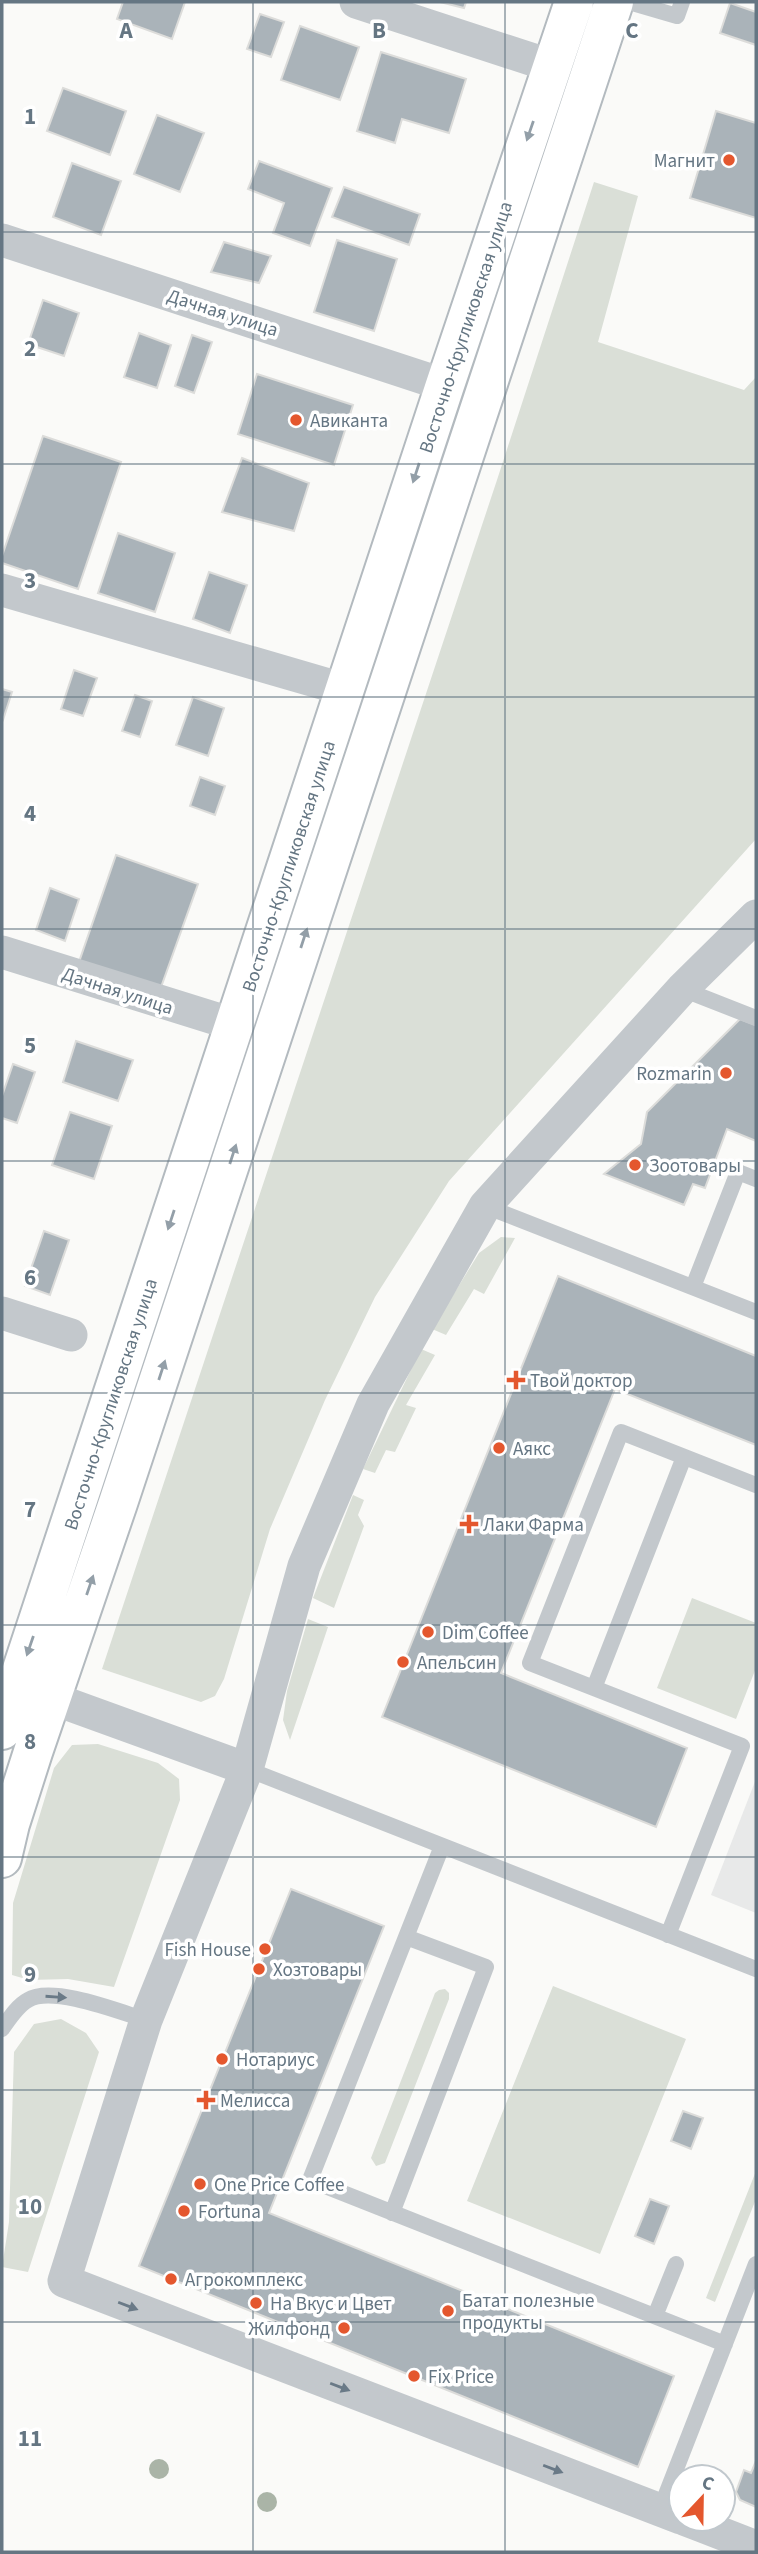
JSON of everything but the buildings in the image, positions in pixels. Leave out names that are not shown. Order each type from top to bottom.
[{"type":"main road","name":"Восточно-Кругликовская улица","points":[[27,1690],[236,1025],[445,385],[574,2]]},
{"type":"main road","name":"Восточно-Кругликовская улица","points":[[2,1730],[27,1690],[68,1650],[614,2]]},
{"type":"main road","points":[[2,1858],[33,1752],[27,1690]]},
{"type":"street","points":[[356,2],[552,66]]},
{"type":"street","name":"Дачная улица","points":[[2,240],[445,385]]},
{"type":"street","points":[[2,590],[346,691]]},
{"type":"street","points":[[667,2513],[64,2281],[146,2020],[247,1769],[304,1566],[373,1404],[485,1206],[682,989],[756,916]]},
{"type":"street","name":"Дачная улица","points":[[2,952],[236,1025]]},
{"type":"street","points":[[2,1313],[71,1335]]},
{"type":"street","points":[[27,1690],[247,1769]]},
{"type":"street","points":[[719,2533],[756,2547]]},
{"type":"lane","points":[[629,2],[677,16],[682,2]]},
{"type":"lane","points":[[682,989],[756,1018]]},
{"type":"lane","points":[[693,1287],[738,1172],[756,1179]]},
{"type":"lane","points":[[485,1206],[756,1312]]},
{"type":"lane","points":[[668,1936],[743,1746],[530,1663],[621,1432],[756,1485]]},
{"type":"lane","points":[[594,1688],[684,1457]]},
{"type":"lane","points":[[247,1769],[756,1969]]},
{"type":"lane","points":[[442,1846],[310,2180],[725,2344]]},
{"type":"lane","points":[[393,2213],[486,1968],[406,1937]]},
{"type":"lane","points":[[2,2028],[29,1999],[49,1995],[146,2020]]},
{"type":"lane","points":[[656,2316],[676,2264]]},
{"type":"lane","points":[[690,2463],[725,2344],[756,2264]]},
{"type":"shaded area","points":[[594,182],[638,196],[598,342],[744,390],[756,377],[756,839],[449,1181],[375,1297],[325,1400],[270,1529],[224,1679],[215,1696],[201,1702],[102,1669]]},
{"type":"shaded area","points":[[501,1237],[515,1238],[484,1294],[474,1289],[446,1335],[432,1329],[479,1253]]},
{"type":"shaded area","points":[[421,1349],[435,1355],[406,1405],[416,1408],[395,1452],[386,1450],[375,1473],[363,1469]]},
{"type":"shaded area","points":[[353,1495],[364,1500],[358,1515],[364,1526],[334,1608],[313,1598]]},
{"type":"shaded area","points":[[692,1598],[756,1623],[756,1668],[736,1719],[657,1688]]},
{"type":"shaded area","points":[[308,1619],[328,1627],[290,1740],[283,1720],[287,1691]]},
{"type":"shaded area","points":[[98,1744],[158,1763],[179,1779],[180,1800],[114,1987],[68,1979],[29,1980],[12,1975],[13,1903],[54,1768],[72,1745]]},
{"type":"shaded area","points":[[756,1779],[756,1913],[711,1895]]},
{"type":"shaded area","points":[[553,1986],[686,2039],[600,2254],[467,2201]]},
{"type":"shaded area","points":[[445,1989],[449,1993],[449,1999],[385,2163],[376,2166],[371,2158],[435,1993]]},
{"type":"shaded area","points":[[61,2019],[86,2033],[99,2052],[28,2272],[2,2267],[9,2222],[14,2052],[34,2024]]},
{"type":"shaded area","points":[[756,2171],[756,2199],[715,2302],[706,2298]]},
{"type":"place","name":"Магнит","points":[[729,160]]},
{"type":"place","name":"Авиканта","points":[[296,420]]},
{"type":"place","name":"Rozmarin","points":[[726,1073]]},
{"type":"place","name":"Зоотовары","points":[[635,1165]]},
{"type":"place","name":"Твой доктор","points":[[516,1380]]},
{"type":"place","name":"Аякс","points":[[499,1448]]},
{"type":"place","name":"Лаки Фарма","points":[[469,1524]]},
{"type":"place","name":"Dim Coffee","points":[[428,1632]]},
{"type":"place","name":"Апельсин","points":[[403,1662]]},
{"type":"place","name":"Fish House","points":[[265,1949]]},
{"type":"place","name":"Хозтовары","points":[[259,1969]]},
{"type":"place","name":"Нотариус","points":[[222,2059]]},
{"type":"place","name":"Мелисса","points":[[206,2100]]},
{"type":"place","name":"One Price Coffee","points":[[200,2184]]},
{"type":"place","name":"Fortuna","points":[[184,2211]]},
{"type":"place","name":"Агрокомплекс","points":[[171,2279]]},
{"type":"place","name":"На Вкус и Цвет","points":[[256,2303]]},
{"type":"place","name":"Батат полезные продукты","points":[[448,2311]]},
{"type":"place","name":"Жилфонд","points":[[344,2328]]},
{"type":"place","name":"Fix Price","points":[[414,2376]]}]
